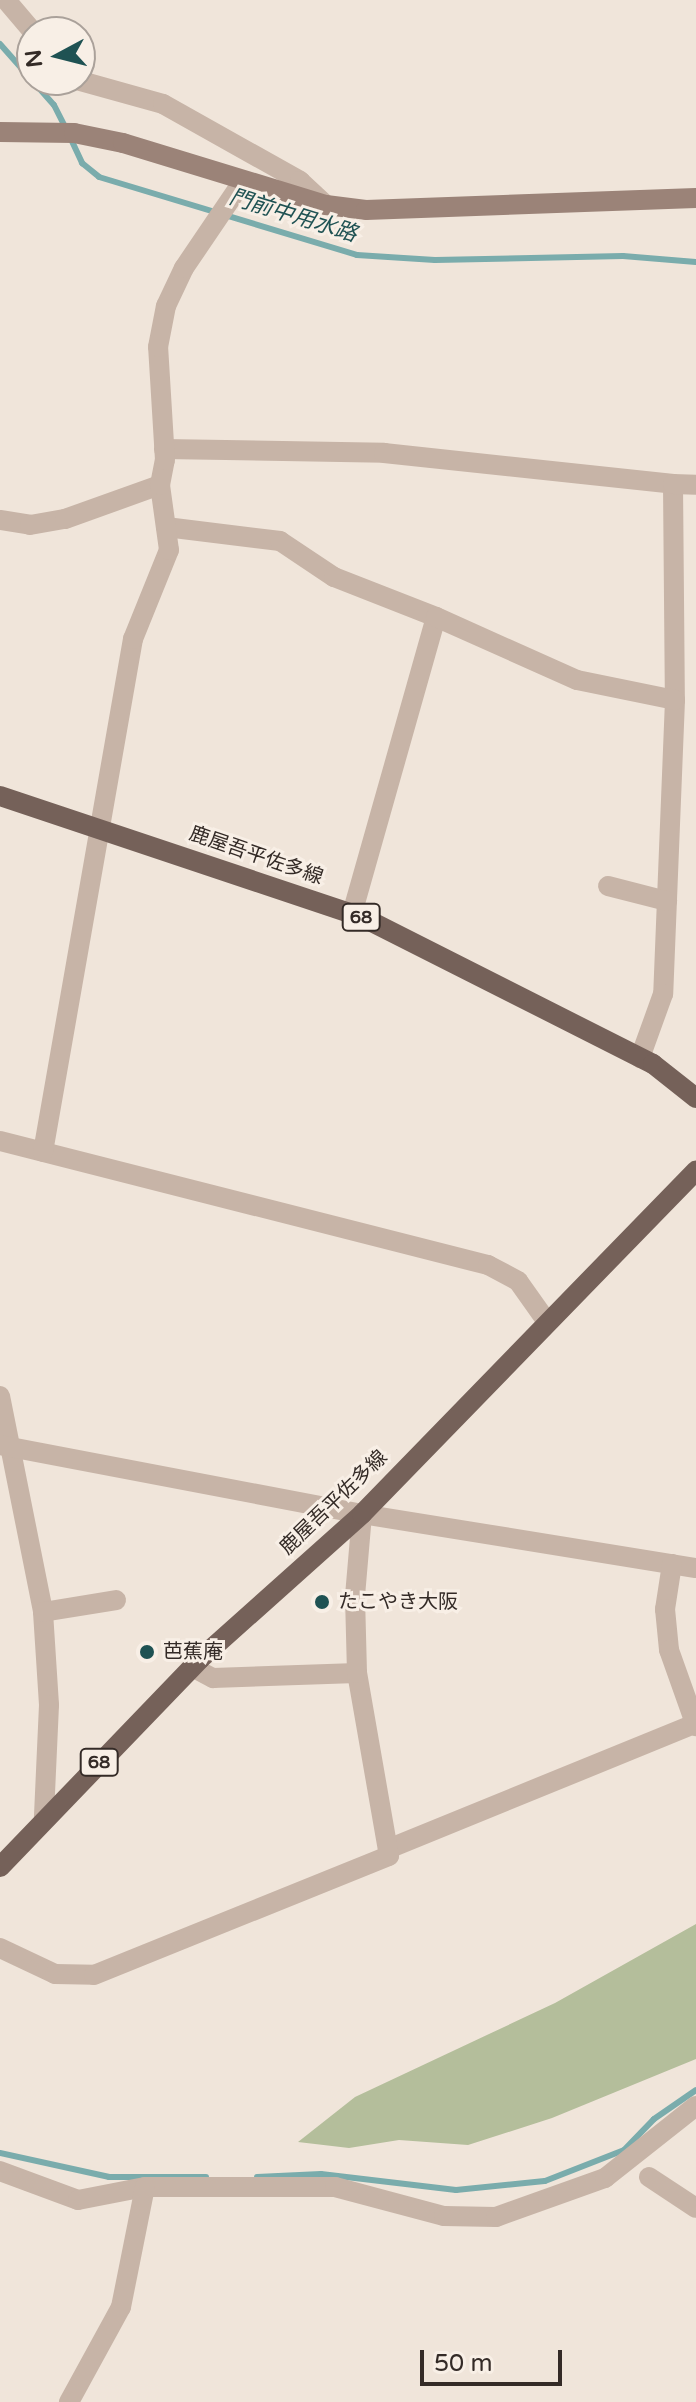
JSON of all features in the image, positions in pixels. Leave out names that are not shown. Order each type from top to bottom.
[{"type":"main road","name":"鹿屋吾平佐多線","points":[[0,796],[352,914],[640,1058],[696,1098]]},
{"type":"main road","name":"鹿屋吾平佐多線","points":[[0,1867],[44,1817],[192,1667],[362,1514],[696,1170]]},
{"type":"street","points":[[6,0],[20,16]]},
{"type":"street","points":[[96,85],[163,104],[300,181],[326,205]]},
{"type":"street","points":[[0,132],[74,133],[123,143],[326,205],[426,211],[696,198]]},
{"type":"street","points":[[43,1152],[133,639],[169,550],[160,485],[164,449],[158,347],[166,306],[184,268],[243,181]]},
{"type":"street","points":[[164,449],[384,453],[696,485]]},
{"type":"street","points":[[640,1058],[663,994],[675,700],[673,484]]},
{"type":"street","points":[[0,520],[30,525],[65,519],[160,485]]},
{"type":"street","points":[[166,527],[280,541],[334,577],[436,617],[577,680],[675,700]]},
{"type":"street","points":[[352,914],[436,617]]},
{"type":"street","points":[[608,886],[667,901]]},
{"type":"street","points":[[0,1141],[488,1265],[518,1281],[547,1322]]},
{"type":"street","points":[[0,1396],[4,1444],[43,1612],[49,1705],[44,1817]]},
{"type":"street","points":[[4,1444],[362,1514],[696,1568]]},
{"type":"street","points":[[0,1948],[55,1974],[94,1975],[389,1856],[357,1673],[355,1596],[362,1514]]},
{"type":"street","points":[[388,1849],[695,1725],[669,1650],[665,1609],[672,1564]]},
{"type":"street","points":[[43,1612],[116,1600]]},
{"type":"street","points":[[192,1667],[213,1678],[357,1673]]},
{"type":"street","points":[[0,2171],[78,2200],[145,2187],[335,2187],[444,2216],[496,2217],[605,2178],[696,2106]]},
{"type":"street","points":[[649,2177],[696,2208]]},
{"type":"street","points":[[69,2402],[121,2307],[145,2187]]},
{"type":"green space","points":[[696,1924],[696,2059],[552,2118],[468,2145],[399,2140],[349,2148],[298,2142],[355,2097],[555,2003]]},
{"type":"waterway","name":"門前中用水路","points":[[0,44],[54,105],[65,127]]},
{"type":"waterway","name":"門前中用水路","points":[[70,137],[82,163],[99,177],[357,255],[435,260],[623,256],[696,262]]},
{"type":"waterway","points":[[257,2177],[321,2174],[456,2190],[545,2181],[624,2150],[654,2119],[696,2090]]},
{"type":"waterway","points":[[0,2153],[109,2177],[206,2177]]},
{"type":"place","name":"たこやき大阪","points":[[322,1602]]},
{"type":"place","name":"芭蕉庵","points":[[147,1652]]}]
